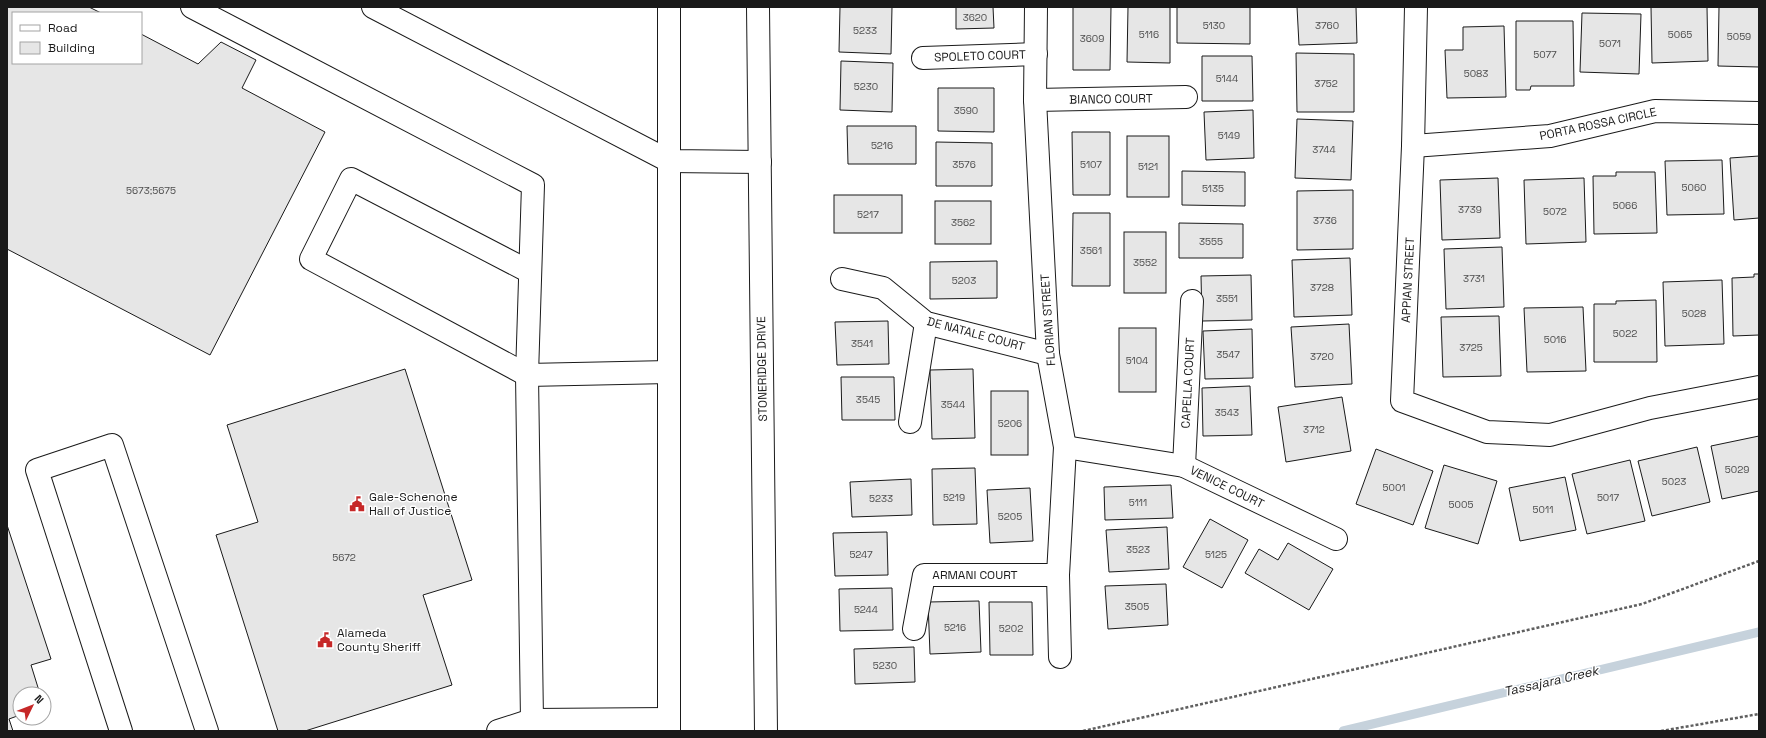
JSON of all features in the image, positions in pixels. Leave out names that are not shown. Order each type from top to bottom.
[{"type":"street","points":[[192,7],[534,185],[527,375],[532,720]]},
{"type":"street","points":[[373,7],[669,161],[760,162]]},
{"type":"street","points":[[498,731],[532,720],[669,725],[669,7]]},
{"type":"street","name":"STONERIDGE DRIVE","points":[[758,7],[766,731]]},
{"type":"street","name":"FLORIAN STREET","points":[[1036,7],[1035,100],[1048,354],[1065,447],[1058,575],[1060,657]]},
{"type":"street","name":"APPIAN STREET","points":[[1416,7],[1413,146],[1402,401],[1486,432],[1550,435],[1650,408],[1759,386]]},
{"type":"street","name":"SPOLETO COURT","points":[[923,58],[1036,54]]},
{"type":"street","name":"BIANCO COURT","points":[[1035,100],[1186,98]]},
{"type":"street","name":"PORTA ROSSA CIRCLE","points":[[1413,146],[1550,136],[1655,111],[1759,113]]},
{"type":"street","points":[[530,272],[351,179],[311,259],[527,375],[669,372]]},
{"type":"street","name":"DE NATALE COURT","points":[[842,279],[883,288],[926,323],[1048,354]]},
{"type":"street","name":"CAPELLA COURT","points":[[1184,466],[1192,301]]},
{"type":"street","points":[[910,422],[926,323]]},
{"type":"street","points":[[121,731],[37,470],[112,446],[207,731]]},
{"type":"street","name":"VENICE COURT","points":[[1065,447],[1184,466],[1336,539]]},
{"type":"street","name":"ARMANI COURT","points":[[914,629],[924,575],[1058,575]]},
{"type":"path","points":[[1083,731],[1642,604],[1759,561]]},
{"type":"path","points":[[1661,731],[1759,714]]},
{"type":"building","points":[[7,7],[89,7],[99,12],[12,12],[12,64],[142,64],[142,35],[198,64],[221,42],[256,60],[242,88],[325,132],[210,355],[7,249]]},
{"type":"building","points":[[840,7],[892,7],[891,54],[839,52]]},
{"type":"building","points":[[956,7],[993,7],[994,28],[956,29]]},
{"type":"building","points":[[1073,7],[1111,7],[1110,70],[1073,70]]},
{"type":"building","points":[[1128,7],[1170,7],[1170,63],[1127,62]]},
{"type":"building","points":[[1177,7],[1250,7],[1250,44],[1177,43]]},
{"type":"building","points":[[1297,7],[1356,7],[1357,43],[1299,45]]},
{"type":"building","points":[[1651,7],[1707,7],[1708,61],[1652,63]]},
{"type":"building","points":[[1719,7],[1759,7],[1759,67],[1718,66]]},
{"type":"building","points":[[1582,13],[1641,14],[1639,74],[1580,72]]},
{"type":"building","points":[[1516,21],[1573,21],[1574,86],[1531,86],[1530,90],[1516,90]]},
{"type":"building","points":[[1504,26],[1506,97],[1447,98],[1445,50],[1463,50],[1463,27]]},
{"type":"building","points":[[1296,53],[1354,54],[1354,112],[1297,112]]},
{"type":"building","points":[[1202,56],[1252,56],[1253,101],[1202,101]]},
{"type":"building","points":[[841,61],[893,63],[892,112],[840,110]]},
{"type":"building","points":[[938,88],[994,88],[994,132],[938,131]]},
{"type":"building","points":[[1253,110],[1254,158],[1206,160],[1204,112]]},
{"type":"building","points":[[1297,119],[1353,121],[1351,180],[1295,178]]},
{"type":"building","points":[[847,126],[916,126],[916,164],[848,164]]},
{"type":"building","points":[[1072,132],[1110,132],[1110,195],[1073,195]]},
{"type":"building","points":[[1127,136],[1169,136],[1169,197],[1127,197]]},
{"type":"building","points":[[936,142],[992,143],[992,186],[936,186]]},
{"type":"building","points":[[1759,156],[1759,218],[1734,220],[1730,158]]},
{"type":"building","points":[[1722,160],[1724,214],[1667,215],[1665,161]]},
{"type":"building","points":[[1182,171],[1245,172],[1245,206],[1182,205]]},
{"type":"building","points":[[1616,172],[1655,172],[1657,233],[1594,234],[1593,176],[1616,176]]},
{"type":"building","points":[[1498,178],[1500,238],[1442,240],[1440,180]]},
{"type":"building","points":[[1584,178],[1586,242],[1526,244],[1524,180]]},
{"type":"building","points":[[1353,190],[1353,249],[1297,250],[1297,191]]},
{"type":"building","points":[[834,195],[902,195],[902,233],[834,233]]},
{"type":"building","points":[[935,201],[991,201],[991,244],[935,244]]},
{"type":"building","points":[[1073,213],[1110,213],[1110,286],[1072,286]]},
{"type":"building","points":[[1179,223],[1243,224],[1243,258],[1179,258]]},
{"type":"building","points":[[1124,232],[1166,232],[1166,293],[1124,293]]},
{"type":"building","points":[[1502,247],[1504,307],[1446,309],[1444,249]]},
{"type":"building","points":[[1350,258],[1352,315],[1294,317],[1292,260]]},
{"type":"building","points":[[997,261],[997,298],[930,299],[930,262]]},
{"type":"building","points":[[1754,274],[1759,274],[1759,335],[1733,336],[1732,278],[1754,277]]},
{"type":"building","points":[[1251,275],[1252,320],[1202,321],[1201,276]]},
{"type":"building","points":[[1722,280],[1724,344],[1665,346],[1663,282]]},
{"type":"building","points":[[1656,300],[1657,362],[1594,362],[1594,304],[1616,304],[1616,301]]},
{"type":"building","points":[[1583,307],[1586,371],[1527,372],[1524,308]]},
{"type":"building","points":[[1499,316],[1501,376],[1443,377],[1441,317]]},
{"type":"building","points":[[888,321],[889,364],[837,365],[835,322]]},
{"type":"building","points":[[1349,324],[1352,384],[1295,387],[1291,327]]},
{"type":"building","points":[[1119,328],[1156,328],[1156,392],[1119,392]]},
{"type":"building","points":[[1252,329],[1253,378],[1205,379],[1203,331]]},
{"type":"building","points":[[405,369],[472,580],[423,595],[452,685],[305,731],[278,731],[216,535],[258,522],[227,425]]},
{"type":"building","points":[[973,369],[975,438],[932,439],[930,370]]},
{"type":"building","points":[[841,377],[894,377],[895,420],[842,420]]},
{"type":"building","points":[[1250,386],[1252,435],[1203,436],[1202,388]]},
{"type":"building","points":[[991,391],[1028,391],[1028,455],[991,455]]},
{"type":"building","points":[[1342,397],[1351,451],[1286,462],[1278,407]]},
{"type":"building","points":[[1759,436],[1759,491],[1722,499],[1711,446]]},
{"type":"building","points":[[1697,447],[1710,502],[1652,516],[1638,461]]},
{"type":"building","points":[[1376,449],[1433,471],[1413,525],[1356,504]]},
{"type":"building","points":[[1630,460],[1645,521],[1587,534],[1572,474]]},
{"type":"building","points":[[1444,465],[1497,481],[1478,544],[1425,528]]},
{"type":"building","points":[[975,468],[977,524],[933,525],[932,469]]},
{"type":"building","points":[[1565,477],[1576,530],[1520,541],[1509,488]]},
{"type":"building","points":[[911,479],[912,515],[852,517],[850,482]]},
{"type":"building","points":[[1171,485],[1173,518],[1105,520],[1104,487]]},
{"type":"building","points":[[1030,488],[1033,541],[990,543],[987,490]]},
{"type":"building","points":[[1210,519],[1248,540],[1222,588],[1183,567]]},
{"type":"building","points":[[7,525],[51,659],[31,665],[38,686],[12,686],[12,718],[9,719],[13,731],[7,731]]},
{"type":"building","points":[[1167,527],[1169,569],[1109,572],[1106,530]]},
{"type":"building","points":[[887,532],[888,575],[835,576],[833,533]]},
{"type":"building","points":[[1288,543],[1333,569],[1309,610],[1245,573],[1259,549],[1278,560]]},
{"type":"building","points":[[1166,584],[1168,625],[1108,629],[1105,586]]},
{"type":"building","points":[[892,588],[893,630],[840,631],[839,589]]},
{"type":"building","points":[[979,601],[981,652],[930,654],[928,602]]},
{"type":"building","points":[[989,602],[1032,602],[1033,655],[990,655]]},
{"type":"building","points":[[914,647],[915,682],[855,684],[854,649]]},
{"type":"waterway","name":"Tassajara Creek","points":[[1343,731],[1759,632]]},
{"type":"place","name":"Gale-Schenone Hall of Justice","points":[[357,504]]},
{"type":"place","name":"Alameda County Sheriff","points":[[325,640]]}]
